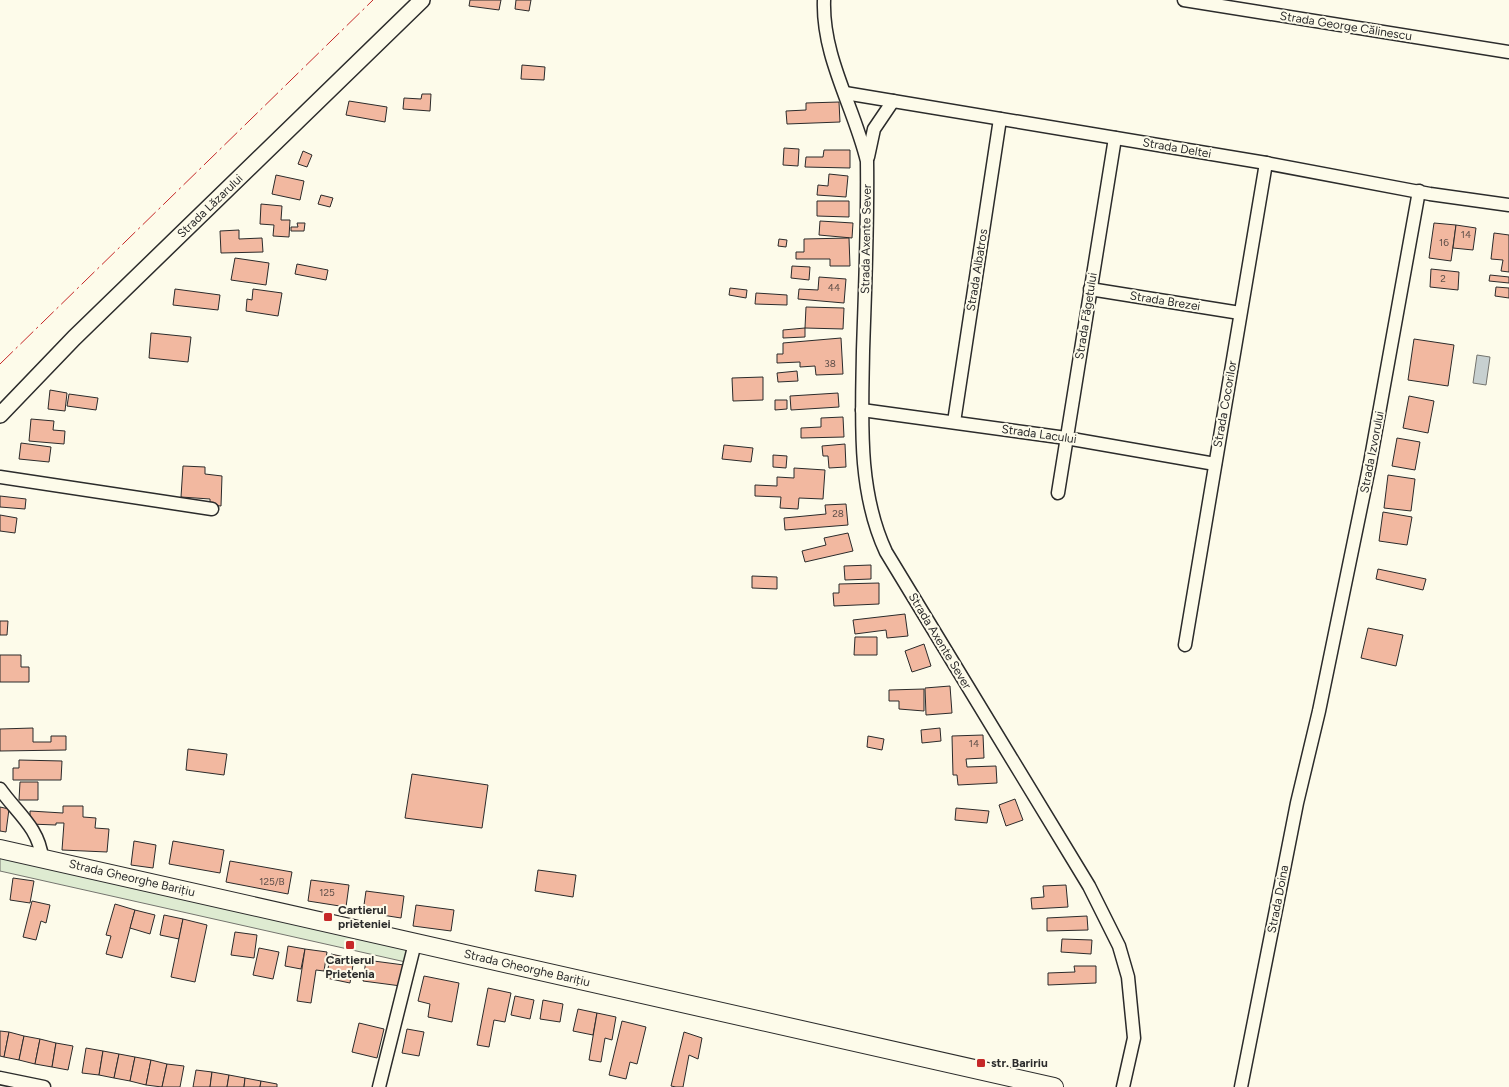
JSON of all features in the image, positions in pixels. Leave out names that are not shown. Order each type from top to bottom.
[{"type":"main road","name":"Strada Gheorghe Barițiu","points":[[0,849],[1054,1087]]},
{"type":"street","name":"Strada Lăzarului","points":[[0,415],[74,338],[422,0]]},
{"type":"street","name":"Strada Axente Sever","points":[[824,0],[823,19],[827,43],[867,162]]},
{"type":"street","name":"Strada George Călinescu","points":[[1184,0],[1509,52]]},
{"type":"street","name":"Strada Deltei","points":[[845,93],[1509,205]]},
{"type":"street","name":"Strada Axente Sever","points":[[893,101],[874,129],[867,162],[862,439],[869,500],[875,527],[886,552],[1089,886],[1119,946],[1128,977],[1134,1038],[1123,1087]]},
{"type":"street","name":"Strada Albatros","points":[[954,422],[1000,119]]},
{"type":"street","name":"Strada Făgetului","points":[[1058,493],[1115,138]]},
{"type":"street","name":"Strada Cocorilor","points":[[1185,645],[1266,163]]},
{"type":"street","name":"Strada Izvorului","points":[[1318,712],[1370,463],[1419,191]]},
{"type":"street","name":"Strada Brezei","points":[[1090,289],[1240,313]]},
{"type":"street","name":"Strada Lacului","points":[[862,410],[1066,438],[1215,464]]},
{"type":"street","points":[[0,477],[212,509]]},
{"type":"street","name":"Strada Doina","points":[[1241,1087],[1297,803],[1318,712]]},
{"type":"street","points":[[0,789],[33,829],[41,843],[42,858]]},
{"type":"street","points":[[379,1087],[415,943]]},
{"type":"street","points":[[0,1078],[44,1087]]},
{"type":"green space","points":[[0,849],[415,943],[410,963],[0,871]]},
{"type":"shaded area","points":[[1477,355],[1490,357],[1486,385],[1473,383]]},
{"type":"building","points":[[470,0],[501,0],[499,10],[469,6]]},
{"type":"building","points":[[516,0],[531,0],[529,11],[515,9]]},
{"type":"building","points":[[522,65],[545,67],[544,80],[521,79]]},
{"type":"building","points":[[422,94],[431,94],[430,111],[403,109],[404,98],[421,99]]},
{"type":"building","points":[[349,101],[387,107],[385,122],[346,115]]},
{"type":"building","points":[[839,102],[840,122],[787,124],[786,111],[806,110],[806,103]]},
{"type":"building","points":[[784,148],[799,149],[798,166],[783,165]]},
{"type":"building","points":[[824,150],[850,150],[850,168],[805,167],[806,157],[823,157]]},
{"type":"building","points":[[303,151],[312,155],[307,167],[298,164]]},
{"type":"building","points":[[829,174],[848,176],[846,197],[817,195],[818,185],[828,186]]},
{"type":"building","points":[[276,175],[304,181],[300,200],[272,194]]},
{"type":"building","points":[[321,195],[333,198],[330,207],[318,204]]},
{"type":"building","points":[[817,201],[849,201],[849,217],[817,216]]},
{"type":"building","points":[[261,204],[282,206],[281,220],[290,220],[289,237],[273,236],[274,225],[260,224]]},
{"type":"building","points":[[820,221],[853,223],[852,238],[819,235]]},
{"type":"building","points":[[297,223],[305,223],[304,231],[291,231],[291,227],[298,227]]},
{"type":"building","points":[[1434,223],[1456,225],[1451,261],[1429,258]]},
{"type":"building","points":[[1456,225],[1476,228],[1473,250],[1453,248]]},
{"type":"building","points":[[239,230],[239,239],[262,238],[263,252],[221,253],[220,231]]},
{"type":"building","points":[[1494,233],[1509,235],[1509,272],[1501,271],[1503,260],[1491,259]]},
{"type":"building","points":[[849,238],[850,266],[830,266],[830,259],[796,259],[796,252],[804,252],[804,239]]},
{"type":"building","points":[[779,239],[787,240],[786,247],[778,246]]},
{"type":"building","points":[[235,258],[269,263],[266,285],[231,280]]},
{"type":"building","points":[[297,264],[328,270],[326,280],[295,274]]},
{"type":"building","points":[[792,266],[810,267],[809,280],[791,278]]},
{"type":"building","points":[[1431,269],[1459,272],[1458,290],[1430,287]]},
{"type":"building","points":[[1490,275],[1509,277],[1509,283],[1489,281]]},
{"type":"building","points":[[819,277],[846,279],[844,303],[798,299],[799,289],[818,290]]},
{"type":"building","points":[[1496,287],[1509,288],[1509,298],[1495,296]]},
{"type":"building","points":[[730,288],[747,290],[746,298],[729,295]]},
{"type":"building","points":[[175,289],[220,295],[218,310],[173,305]]},
{"type":"building","points":[[253,289],[282,293],[278,316],[246,311],[247,299],[252,300]]},
{"type":"building","points":[[756,293],[787,295],[787,305],[755,304]]},
{"type":"building","points":[[806,307],[844,308],[843,329],[805,328]]},
{"type":"building","points":[[805,328],[805,337],[783,338],[783,330]]},
{"type":"building","points":[[151,333],[191,337],[188,362],[149,358]]},
{"type":"building","points":[[841,338],[843,374],[816,375],[815,366],[800,367],[800,362],[777,363],[777,354],[783,354],[783,343]]},
{"type":"building","points":[[1414,339],[1454,345],[1448,386],[1408,380]]},
{"type":"building","points":[[797,371],[798,381],[778,382],[777,373]]},
{"type":"building","points":[[763,377],[763,400],[733,401],[732,378]]},
{"type":"building","points":[[50,390],[67,393],[65,411],[48,409]]},
{"type":"building","points":[[838,393],[839,407],[791,410],[790,396]]},
{"type":"building","points":[[69,394],[98,398],[96,410],[67,406]]},
{"type":"building","points":[[1409,396],[1434,401],[1428,433],[1403,428]]},
{"type":"building","points":[[775,400],[787,400],[787,409],[775,410]]},
{"type":"building","points":[[843,417],[844,437],[801,438],[801,428],[821,427],[821,418]]},
{"type":"building","points":[[31,419],[54,421],[53,430],[65,431],[64,444],[29,441]]},
{"type":"building","points":[[1397,438],[1420,442],[1415,470],[1392,466]]},
{"type":"building","points":[[21,443],[51,447],[49,462],[19,459]]},
{"type":"building","points":[[845,444],[846,467],[829,468],[828,456],[823,456],[822,446]]},
{"type":"building","points":[[724,445],[753,448],[751,462],[722,459]]},
{"type":"building","points":[[773,455],[787,456],[786,468],[773,467]]},
{"type":"building","points":[[183,466],[205,467],[205,474],[222,476],[221,506],[210,505],[210,499],[181,497]]},
{"type":"building","points":[[794,468],[825,470],[823,499],[799,498],[798,509],[780,508],[781,497],[755,496],[755,485],[777,486],[777,477],[794,478]]},
{"type":"building","points":[[1388,475],[1415,479],[1411,511],[1384,508]]},
{"type":"building","points":[[0,496],[26,499],[25,509],[0,507]]},
{"type":"building","points":[[846,504],[848,525],[785,530],[784,518],[826,514],[825,505]]},
{"type":"building","points":[[1383,512],[1412,517],[1407,545],[1379,541]]},
{"type":"building","points":[[0,515],[17,518],[15,533],[0,531]]},
{"type":"building","points":[[848,533],[853,551],[805,562],[802,551],[826,545],[824,538]]},
{"type":"building","points":[[871,565],[871,579],[845,580],[844,566]]},
{"type":"building","points":[[1378,569],[1426,579],[1423,590],[1376,579]]},
{"type":"building","points":[[752,576],[777,577],[777,589],[752,588]]},
{"type":"building","points":[[879,583],[879,604],[834,606],[833,593],[839,593],[839,584]]},
{"type":"building","points":[[905,614],[908,636],[887,638],[886,630],[855,634],[853,620]]},
{"type":"building","points":[[0,621],[8,621],[7,635],[0,635]]},
{"type":"building","points":[[1368,628],[1403,635],[1396,666],[1361,658]]},
{"type":"building","points":[[855,637],[877,637],[877,655],[854,655]]},
{"type":"building","points":[[924,644],[931,666],[912,672],[905,651]]},
{"type":"building","points":[[0,655],[21,655],[21,667],[29,667],[29,682],[0,682]]},
{"type":"building","points":[[950,686],[952,713],[926,715],[925,688]]},
{"type":"building","points":[[924,689],[924,711],[899,709],[899,701],[889,701],[889,690]]},
{"type":"building","points":[[33,728],[33,742],[51,742],[51,736],[66,736],[66,750],[0,751],[0,729]]},
{"type":"building","points":[[940,728],[941,741],[922,743],[921,730]]},
{"type":"building","points":[[983,735],[984,758],[966,759],[967,767],[996,766],[997,783],[958,785],[957,775],[953,775],[952,736]]},
{"type":"building","points":[[868,736],[884,739],[882,750],[867,747]]},
{"type":"building","points":[[188,749],[227,754],[224,775],[186,770]]},
{"type":"building","points":[[19,760],[62,761],[61,780],[13,780],[13,768],[19,768]]},
{"type":"building","points":[[412,774],[488,785],[482,828],[405,818]]},
{"type":"building","points":[[20,782],[38,782],[38,800],[19,800]]},
{"type":"building","points":[[1015,799],[1023,820],[1006,826],[999,805]]},
{"type":"building","points":[[63,806],[83,806],[83,817],[96,818],[95,828],[109,829],[107,852],[62,850],[64,823],[56,823],[56,825],[30,824],[30,811],[63,813]]},
{"type":"building","points":[[0,807],[9,809],[6,832],[0,831]]},
{"type":"building","points":[[956,808],[989,811],[987,823],[955,820]]},
{"type":"building","points":[[134,841],[156,845],[153,868],[131,865]]},
{"type":"building","points":[[173,841],[224,850],[220,873],[169,864]]},
{"type":"building","points":[[230,861],[292,872],[288,894],[226,882]]},
{"type":"building","points":[[538,870],[576,875],[573,897],[535,891]]},
{"type":"building","points":[[13,878],[34,881],[30,903],[10,900]]},
{"type":"building","points":[[311,880],[349,885],[346,907],[308,901]]},
{"type":"building","points":[[1066,885],[1068,907],[1032,909],[1031,898],[1044,897],[1043,886]]},
{"type":"building","points":[[366,891],[404,896],[401,918],[363,912]]},
{"type":"building","points":[[32,901],[50,905],[46,923],[41,921],[36,940],[23,937]]},
{"type":"building","points":[[115,904],[135,910],[122,958],[106,954],[111,936],[106,935]]},
{"type":"building","points":[[416,905],[454,910],[451,931],[413,926]]},
{"type":"building","points":[[135,910],[155,915],[150,934],[130,928]]},
{"type":"building","points":[[164,915],[183,919],[179,939],[160,935]]},
{"type":"building","points":[[1087,916],[1088,930],[1047,931],[1047,918]]},
{"type":"building","points":[[183,919],[207,925],[195,982],[171,977]]},
{"type":"building","points":[[235,932],[257,935],[254,958],[231,955]]},
{"type":"building","points":[[1062,939],[1092,940],[1091,954],[1061,952]]},
{"type":"building","points":[[288,946],[305,949],[301,969],[285,966]]},
{"type":"building","points":[[259,948],[279,952],[273,979],[253,975]]},
{"type":"building","points":[[305,949],[327,952],[324,971],[316,970],[311,1003],[297,1001]]},
{"type":"building","points":[[331,954],[354,959],[350,983],[326,978]]},
{"type":"building","points":[[366,960],[404,965],[401,986],[363,981]]},
{"type":"building","points":[[1074,966],[1096,966],[1096,983],[1048,985],[1048,973],[1075,972]]},
{"type":"building","points":[[424,976],[459,983],[452,1022],[428,1017],[430,1004],[418,1001]]},
{"type":"building","points":[[488,988],[511,993],[505,1022],[494,1020],[489,1047],[477,1045]]},
{"type":"building","points":[[515,996],[534,1000],[530,1019],[511,1015]]},
{"type":"building","points":[[543,1000],[563,1004],[560,1022],[540,1019]]},
{"type":"building","points":[[578,1009],[597,1013],[593,1035],[573,1031]]},
{"type":"building","points":[[597,1013],[616,1017],[612,1040],[605,1038],[601,1062],[589,1060]]},
{"type":"building","points":[[622,1021],[646,1027],[637,1064],[630,1062],[626,1079],[609,1075]]},
{"type":"building","points":[[359,1023],[384,1029],[377,1058],[352,1052]]},
{"type":"building","points":[[407,1029],[424,1032],[419,1056],[402,1053]]},
{"type":"building","points":[[0,1031],[9,1032],[4,1057],[0,1056]]},
{"type":"building","points":[[9,1032],[24,1036],[19,1060],[4,1057]]},
{"type":"building","points":[[684,1032],[702,1038],[698,1059],[689,1055],[683,1087],[676,1087],[671,1086]]},
{"type":"building","points":[[24,1036],[40,1039],[35,1064],[19,1060]]},
{"type":"building","points":[[40,1039],[56,1043],[52,1067],[35,1064]]},
{"type":"building","points":[[56,1043],[73,1046],[68,1070],[52,1067]]},
{"type":"building","points":[[86,1048],[103,1051],[99,1075],[82,1073]]},
{"type":"building","points":[[103,1051],[119,1054],[114,1078],[99,1075]]},
{"type":"building","points":[[119,1054],[135,1057],[130,1081],[114,1078]]},
{"type":"building","points":[[135,1057],[151,1060],[146,1085],[130,1081]]},
{"type":"building","points":[[151,1060],[167,1064],[162,1087],[146,1085]]},
{"type":"building","points":[[167,1064],[184,1066],[180,1087],[162,1087]]},
{"type":"building","points":[[196,1070],[212,1072],[210,1087],[193,1087]]},
{"type":"building","points":[[212,1072],[229,1075],[227,1087],[210,1087]]},
{"type":"building","points":[[229,1075],[245,1078],[244,1087],[227,1087]]},
{"type":"building","points":[[245,1078],[261,1081],[260,1087],[244,1087]]},
{"type":"building","points":[[261,1081],[277,1084],[277,1087],[260,1087]]},
{"type":"power","points":[[0,364],[373,0]]},
{"type":"place","name":"Cartierul prieteniei","points":[[328,917]]},
{"type":"place","name":"Cartierul Prietenia","points":[[350,945]]},
{"type":"place","name":"str. Baririu","points":[[981,1063]]}]
